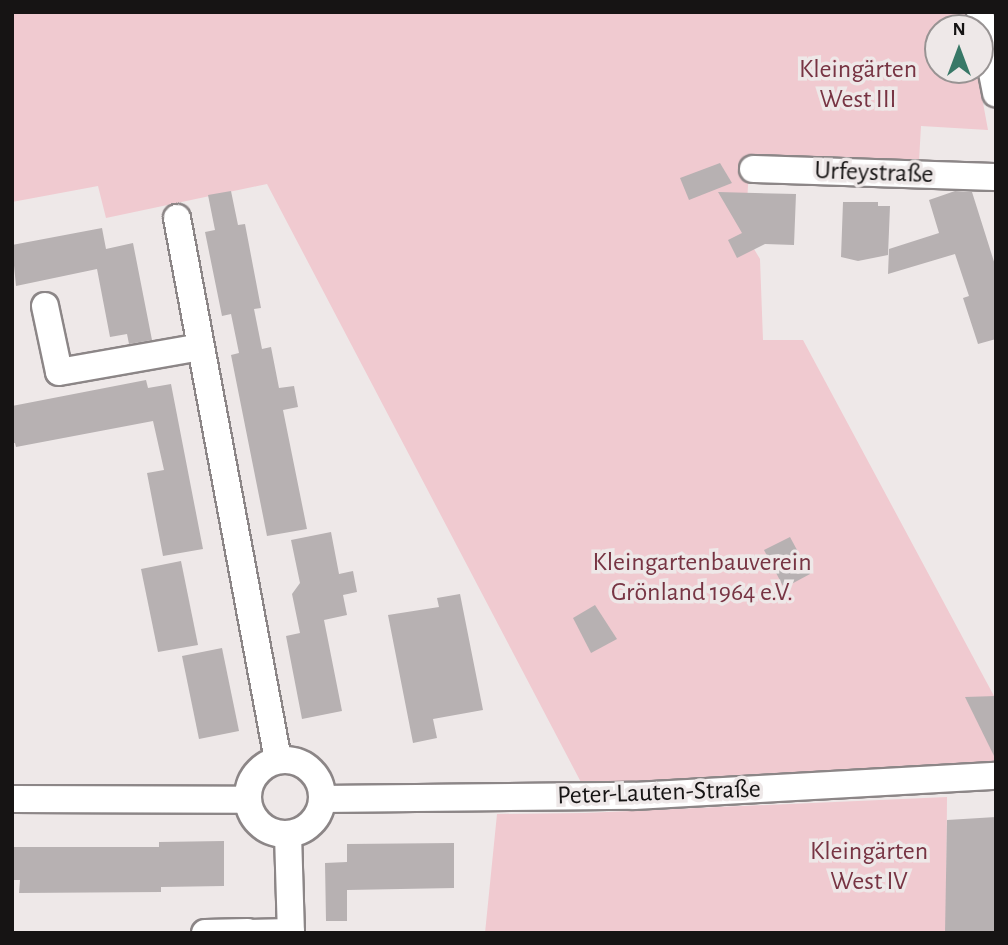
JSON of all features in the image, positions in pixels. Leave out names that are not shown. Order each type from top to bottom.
[{"type":"street","points":[[980,12],[996,93]]},
{"type":"street","name":"Urfeystraße","points":[[753,169],[996,177]]},
{"type":"street","points":[[177,218],[278,760]]},
{"type":"street","points":[[45,306],[59,372],[201,347]]},
{"type":"street","points":[[278,760],[293,760],[313,772],[320,782],[322,799],[317,816],[310,826],[288,834],[265,829],[250,812],[247,800],[253,777],[260,768],[278,760]]},
{"type":"street","name":"Peter-Lauten-Straße","points":[[322,799],[634,796],[996,776]]},
{"type":"street","points":[[12,799],[247,800]]},
{"type":"street","points":[[205,933],[291,932],[288,834]]},
{"type":"green space","points":[[12,12],[967,12],[924,14],[924,84],[980,84],[988,130],[921,126],[919,161],[750,154],[745,234],[760,259],[763,340],[803,340],[994,696],[996,765],[584,788],[267,184],[106,218],[98,186],[12,202]]},
{"type":"green space","name":"Kleingärten West IV","points":[[947,797],[946,933],[485,933],[497,814],[585,813]]},
{"type":"building","points":[[720,163],[732,183],[689,200],[680,178]]},
{"type":"building","points":[[231,191],[238,225],[245,224],[261,308],[254,309],[262,349],[271,347],[279,388],[294,386],[298,407],[283,410],[307,529],[267,536],[231,355],[239,353],[231,314],[222,316],[205,232],[215,230],[208,195]]},
{"type":"building","points":[[955,191],[972,192],[996,268],[996,339],[978,344],[963,298],[969,296],[955,254],[888,274],[889,249],[939,233],[929,200]]},
{"type":"building","points":[[718,192],[796,194],[794,245],[765,244],[737,258],[728,240],[742,233]]},
{"type":"building","points":[[843,202],[878,202],[878,206],[890,206],[888,255],[858,261],[841,257]]},
{"type":"building","points":[[102,228],[106,249],[133,243],[152,340],[129,344],[127,334],[110,337],[97,269],[16,286],[12,245]]},
{"type":"building","points":[[146,380],[148,388],[171,384],[203,549],[163,556],[147,473],[164,470],[153,421],[16,447],[15,443],[12,443],[12,406]]},
{"type":"building","points":[[331,532],[339,574],[353,571],[357,592],[343,595],[347,615],[324,620],[342,711],[302,719],[286,636],[300,633],[292,594],[300,583],[291,540]]},
{"type":"building","points":[[790,537],[810,574],[784,588],[764,550]]},
{"type":"building","points":[[181,561],[198,645],[158,652],[141,569]]},
{"type":"building","points":[[460,594],[483,710],[433,719],[437,738],[413,743],[388,615],[439,607],[437,598]]},
{"type":"building","points":[[595,605],[617,639],[591,653],[573,618]]},
{"type":"building","points":[[222,648],[239,731],[199,739],[182,656]]},
{"type":"building","points":[[996,696],[996,760],[965,697]]},
{"type":"building","points":[[996,817],[996,933],[945,933],[947,820]]},
{"type":"building","points":[[224,841],[224,886],[161,887],[161,892],[19,893],[20,880],[12,880],[12,847],[159,847],[159,842]]},
{"type":"building","points":[[454,843],[454,888],[347,890],[347,921],[326,921],[325,863],[347,862],[347,844]]},
{"type":"park label","name":"Kleingärten West III","points":[[858,85]]},
{"type":"park label","name":"Kleingartenbauverein Grönland 1964 e.V.","points":[[702,578]]}]
